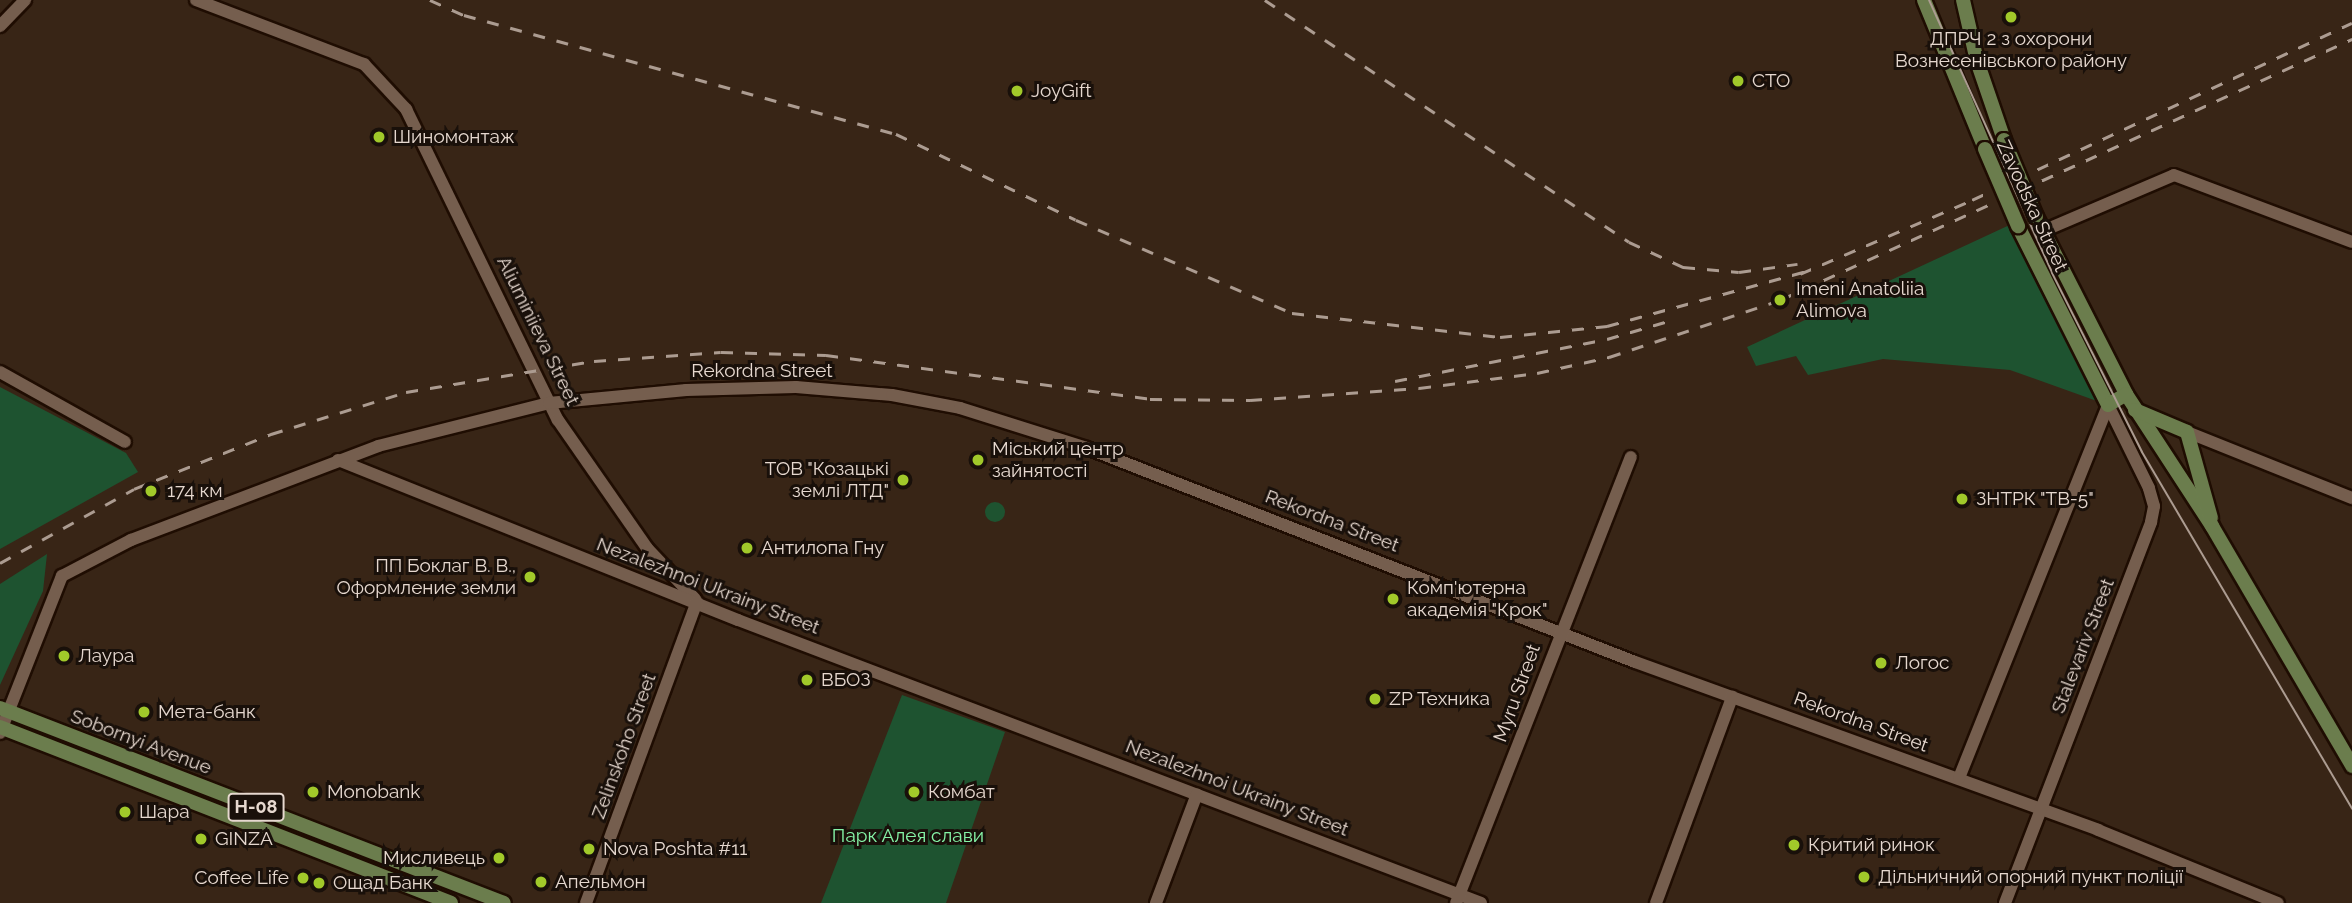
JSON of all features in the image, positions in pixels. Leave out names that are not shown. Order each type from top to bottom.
[{"type":"main road","name":"Zavodska Street","points":[[1923,0],[2018,226],[2108,405]]},
{"type":"main road","name":"Zavodska Street","points":[[1963,0],[1977,61],[2004,140],[2043,231],[2135,410],[2212,526],[2352,766]]},
{"type":"main road","points":[[2108,405],[2126,394]]},
{"type":"main road","points":[[2135,410],[2188,432]]},
{"type":"main road","name":"Zavodska Street","points":[[2188,432],[2212,526]]},
{"type":"main road","name":"Sobornyi Avenue","points":[[4,710],[503,903]]},
{"type":"main road","name":"Sobornyi Avenue","points":[[1,729],[451,903]]},
{"type":"street","points":[[0,26],[25,0]]},
{"type":"street","name":"Aliuminiieva Street","points":[[196,0],[364,64],[406,109],[519,331],[550,404],[647,548],[697,602]]},
{"type":"street","points":[[2043,231],[2174,175],[2352,242]]},
{"type":"street","points":[[0,372],[125,442]]},
{"type":"street","name":"Rekordna Street","points":[[338,460],[550,404],[685,390],[796,387],[892,395],[960,408],[1087,448],[1732,697],[1959,778],[2278,903]]},
{"type":"street","points":[[1959,778],[2108,405]]},
{"type":"street","name":"Stalevariv Street","points":[[2005,903],[2042,811],[2154,506],[2108,405]]},
{"type":"street","points":[[2188,432],[2352,498]]},
{"type":"street","name":"Myru Street","points":[[1458,899],[1560,629],[1631,457]]},
{"type":"street","points":[[1,729],[4,710],[62,576],[216,505],[338,460]]},
{"type":"street","name":"Nezalezhnoi Ukrainy Street","points":[[338,460],[697,602],[1198,794],[1458,899],[1482,903]]},
{"type":"street","name":"Zelinskoho Street","points":[[586,903],[697,602]]},
{"type":"street","points":[[1656,903],[1732,697]]},
{"type":"street","points":[[1156,903],[1198,794]]},
{"type":"green space","points":[[2016,222],[2108,405],[2010,370],[1883,359],[1808,375],[1796,356],[1756,366],[1747,347]]},
{"type":"green space","points":[[0,387],[126,453],[138,472],[0,549]]},
{"type":"green space","points":[[991,502],[999,502],[1005,512],[999,522],[991,522],[985,516],[985,508]]},
{"type":"green space","points":[[47,554],[43,591],[0,685],[0,584]]},
{"type":"green space","name":"Парк Алея слави","points":[[902,695],[1005,732],[946,903],[821,903]]},
{"type":"tram line","points":[[1929,0],[2052,273],[2142,452],[2352,809]]},
{"type":"railway","points":[[430,0],[464,15],[896,134],[1076,220],[1292,313],[1500,337],[1607,326],[1806,271]]},
{"type":"railway","points":[[1265,0],[1629,242],[1683,267],[1739,272],[1797,264]]},
{"type":"railway","points":[[1800,274],[1972,200],[2352,23]]},
{"type":"railway","points":[[0,563],[134,489],[271,434],[406,392],[594,361],[721,352],[826,355],[1150,399],[1250,400],[1419,388],[1537,373],[1609,357],[1780,300],[2352,39]]},
{"type":"railway","points":[[1395,381],[1607,339],[1675,319]]},
{"type":"place","name":"ДПРЧ 2 з охорони Вознесенівського району","points":[[2011,17]]},
{"type":"place","name":"СТО","points":[[1738,81]]},
{"type":"place","name":"JoyGift","points":[[1017,91]]},
{"type":"place","name":"Шиномонтаж","points":[[379,137]]},
{"type":"place","name":"Imeni Anatoliia Alimova","points":[[1780,300]]},
{"type":"place","name":"Міський центр зайнятості","points":[[978,460]]},
{"type":"place","name":"ТОВ \"Козацькі землі ЛТД\"","points":[[903,480]]},
{"type":"place","name":"174 км","points":[[151,491]]},
{"type":"place","name":"ЗНТРК \"ТВ-5\"","points":[[1962,499]]},
{"type":"place","name":"Антилопа Гну","points":[[747,548]]},
{"type":"place","name":"ПП Боклаг В. В., Оформление земли","points":[[530,577]]},
{"type":"place","name":"Комп'ютерна академія \"Крок\"","points":[[1393,599]]},
{"type":"place","name":"Лаура","points":[[64,656]]},
{"type":"place","name":"Логос","points":[[1881,663]]},
{"type":"place","name":"ВБОЗ","points":[[807,680]]},
{"type":"place","name":"ZP Техника","points":[[1375,699]]},
{"type":"place","name":"Мета-банк","points":[[144,712]]},
{"type":"place","name":"Monobank","points":[[313,792]]},
{"type":"place","name":"Комбат","points":[[914,792]]},
{"type":"place","name":"Шара","points":[[125,812]]},
{"type":"place","name":"GINZA","points":[[201,839]]},
{"type":"place","name":"Критий ринок","points":[[1794,845]]},
{"type":"place","name":"Nova Poshta #11","points":[[589,849]]},
{"type":"place","name":"Мисливець","points":[[499,858]]},
{"type":"place","name":"Дільничний опорний пункт поліції","points":[[1864,877]]},
{"type":"place","name":"Coffee Life","points":[[303,878]]},
{"type":"place","name":"Апельмон","points":[[541,882]]},
{"type":"place","name":"Ощад Банк","points":[[319,883]]}]
